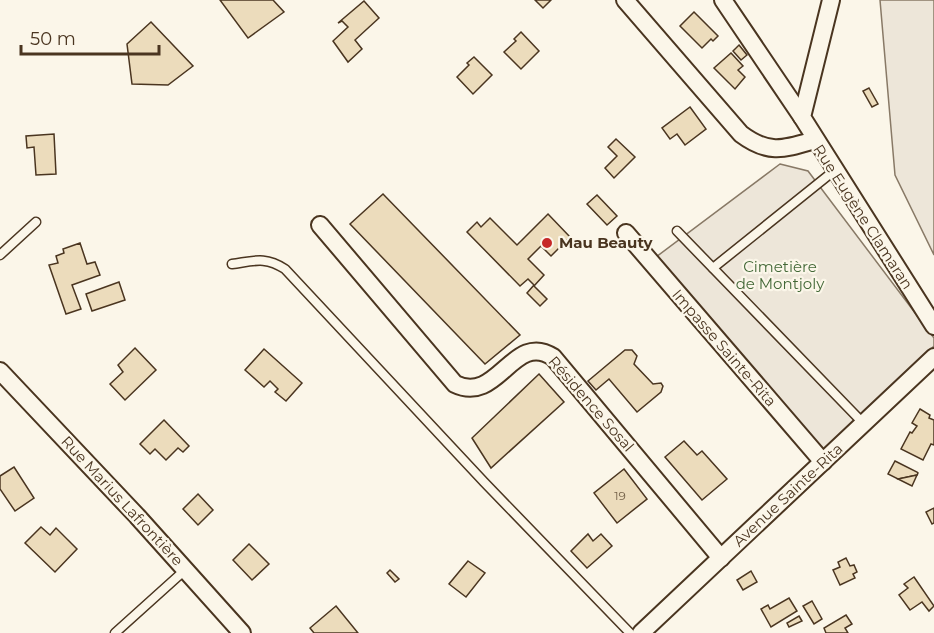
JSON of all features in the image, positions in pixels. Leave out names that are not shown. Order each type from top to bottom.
[{"type":"street","name":"Rue Eugène Clamaran","points":[[625,0],[741,134],[764,147],[773,149],[788,148],[815,140],[934,326]]},
{"type":"street","points":[[723,0],[815,140]]},
{"type":"street","points":[[802,117],[831,0]]},
{"type":"street","name":"Résidence Sosal","points":[[320,225],[455,384],[466,388],[484,386],[528,352],[541,351],[553,357],[721,558]]},
{"type":"street","name":"Impasse Sainte-Rita","points":[[626,233],[823,462]]},
{"type":"street","name":"Avenue Sainte-Rita","points":[[641,633],[934,357]]},
{"type":"street","name":"Rue Marius Lafrontière","points":[[0,371],[129,507],[242,633]]},
{"type":"lane","points":[[712,268],[835,171]]},
{"type":"lane","points":[[0,255],[36,222]]},
{"type":"lane","points":[[677,231],[864,424]]},
{"type":"lane","points":[[232,264],[261,260],[273,261],[285,269],[484,482],[630,633]]},
{"type":"lane","points":[[115,633],[185,570]]},
{"type":"green space","points":[[880,0],[934,0],[934,255],[895,175]]},
{"type":"green space","name":"Cimetière de Montjoly","points":[[780,164],[808,171],[934,338],[934,346],[819,457],[656,257]]},
{"type":"building","points":[[220,0],[273,0],[284,12],[248,38]]},
{"type":"building","points":[[535,0],[551,0],[543,8]]},
{"type":"building","points":[[364,1],[379,18],[355,40],[362,49],[348,62],[333,41],[348,27],[342,21],[338,23]]},
{"type":"building","points":[[694,12],[718,36],[702,48],[680,26]]},
{"type":"building","points":[[151,22],[193,66],[168,85],[132,84],[127,44]]},
{"type":"building","points":[[521,32],[539,51],[521,69],[504,52],[516,41],[514,39]]},
{"type":"building","points":[[739,45],[747,55],[741,60],[733,51]]},
{"type":"building","points":[[731,53],[743,66],[738,70],[745,77],[735,89],[714,68]]},
{"type":"building","points":[[474,57],[492,75],[473,94],[457,77]]},
{"type":"building","points":[[869,88],[878,104],[872,107],[863,91]]},
{"type":"building","points":[[690,107],[706,129],[685,145],[677,134],[670,139],[662,128]]},
{"type":"building","points":[[54,134],[56,174],[36,175],[34,147],[27,148],[26,136]]},
{"type":"building","points":[[616,139],[635,157],[614,178],[605,168],[617,156],[608,147]]},
{"type":"building","points":[[383,194],[520,335],[485,364],[350,224]]},
{"type":"building","points":[[597,195],[617,216],[607,225],[587,204]]},
{"type":"building","points":[[548,214],[570,237],[551,256],[541,246],[528,259],[544,275],[534,286],[547,299],[540,306],[527,293],[534,285],[528,279],[520,286],[467,232],[477,222],[481,227],[490,218],[517,245]]},
{"type":"building","points":[[80,243],[87,264],[95,262],[100,275],[72,285],[81,309],[66,314],[49,265],[58,263],[56,256],[64,253],[63,249]]},
{"type":"building","points":[[119,282],[125,300],[92,311],[86,294]]},
{"type":"building","points":[[135,348],[156,370],[125,400],[110,384],[123,372],[118,365]]},
{"type":"building","points":[[264,349],[302,383],[286,401],[275,392],[278,389],[270,381],[264,387],[245,370]]},
{"type":"building","points":[[625,350],[632,350],[637,356],[634,364],[653,384],[661,383],[663,386],[661,392],[637,412],[609,379],[596,390],[588,381]]},
{"type":"building","points":[[539,374],[564,402],[491,468],[472,438]]},
{"type":"building","points":[[920,409],[934,420],[934,445],[931,444],[923,460],[901,449],[910,432],[912,433],[917,426],[912,423]]},
{"type":"building","points":[[164,420],[189,446],[183,452],[178,448],[166,460],[155,449],[150,454],[140,444]]},
{"type":"building","points":[[684,441],[697,455],[702,451],[727,479],[702,500],[665,457]]},
{"type":"building","points":[[895,461],[917,472],[917,475],[898,479],[888,474]]},
{"type":"building","points":[[14,467],[34,498],[15,511],[0,489],[0,476]]},
{"type":"building","points":[[624,469],[647,499],[617,523],[594,493]]},
{"type":"building","points":[[917,475],[912,486],[898,479]]},
{"type":"building","points":[[198,494],[213,510],[198,525],[183,509]]},
{"type":"building","points":[[934,508],[934,523],[932,524],[926,512]]},
{"type":"building","points":[[41,527],[50,535],[56,528],[77,549],[55,572],[25,543]]},
{"type":"building","points":[[588,534],[593,541],[601,534],[612,546],[587,568],[571,551]]},
{"type":"building","points":[[249,544],[269,564],[252,580],[233,560]]},
{"type":"building","points":[[846,558],[850,566],[854,565],[857,572],[853,574],[855,578],[840,585],[833,570],[840,567],[838,562]]},
{"type":"building","points":[[468,561],[485,573],[466,597],[449,584]]},
{"type":"building","points":[[390,570],[399,579],[395,582],[387,573]]},
{"type":"building","points":[[751,571],[757,582],[743,590],[737,580]]},
{"type":"building","points":[[914,577],[934,606],[929,611],[922,602],[910,610],[899,595],[908,588],[904,584]]},
{"type":"building","points":[[789,598],[797,611],[771,627],[761,609],[768,605],[770,609]]},
{"type":"building","points":[[812,601],[822,619],[814,624],[803,606]]},
{"type":"building","points":[[336,606],[358,633],[314,633],[310,628]]},
{"type":"building","points":[[846,615],[852,624],[845,628],[848,633],[826,633],[824,628]]},
{"type":"building","points":[[799,616],[802,621],[789,627],[787,623]]},
{"type":"place","name":"Mau Beauty","points":[[547,243]]}]
